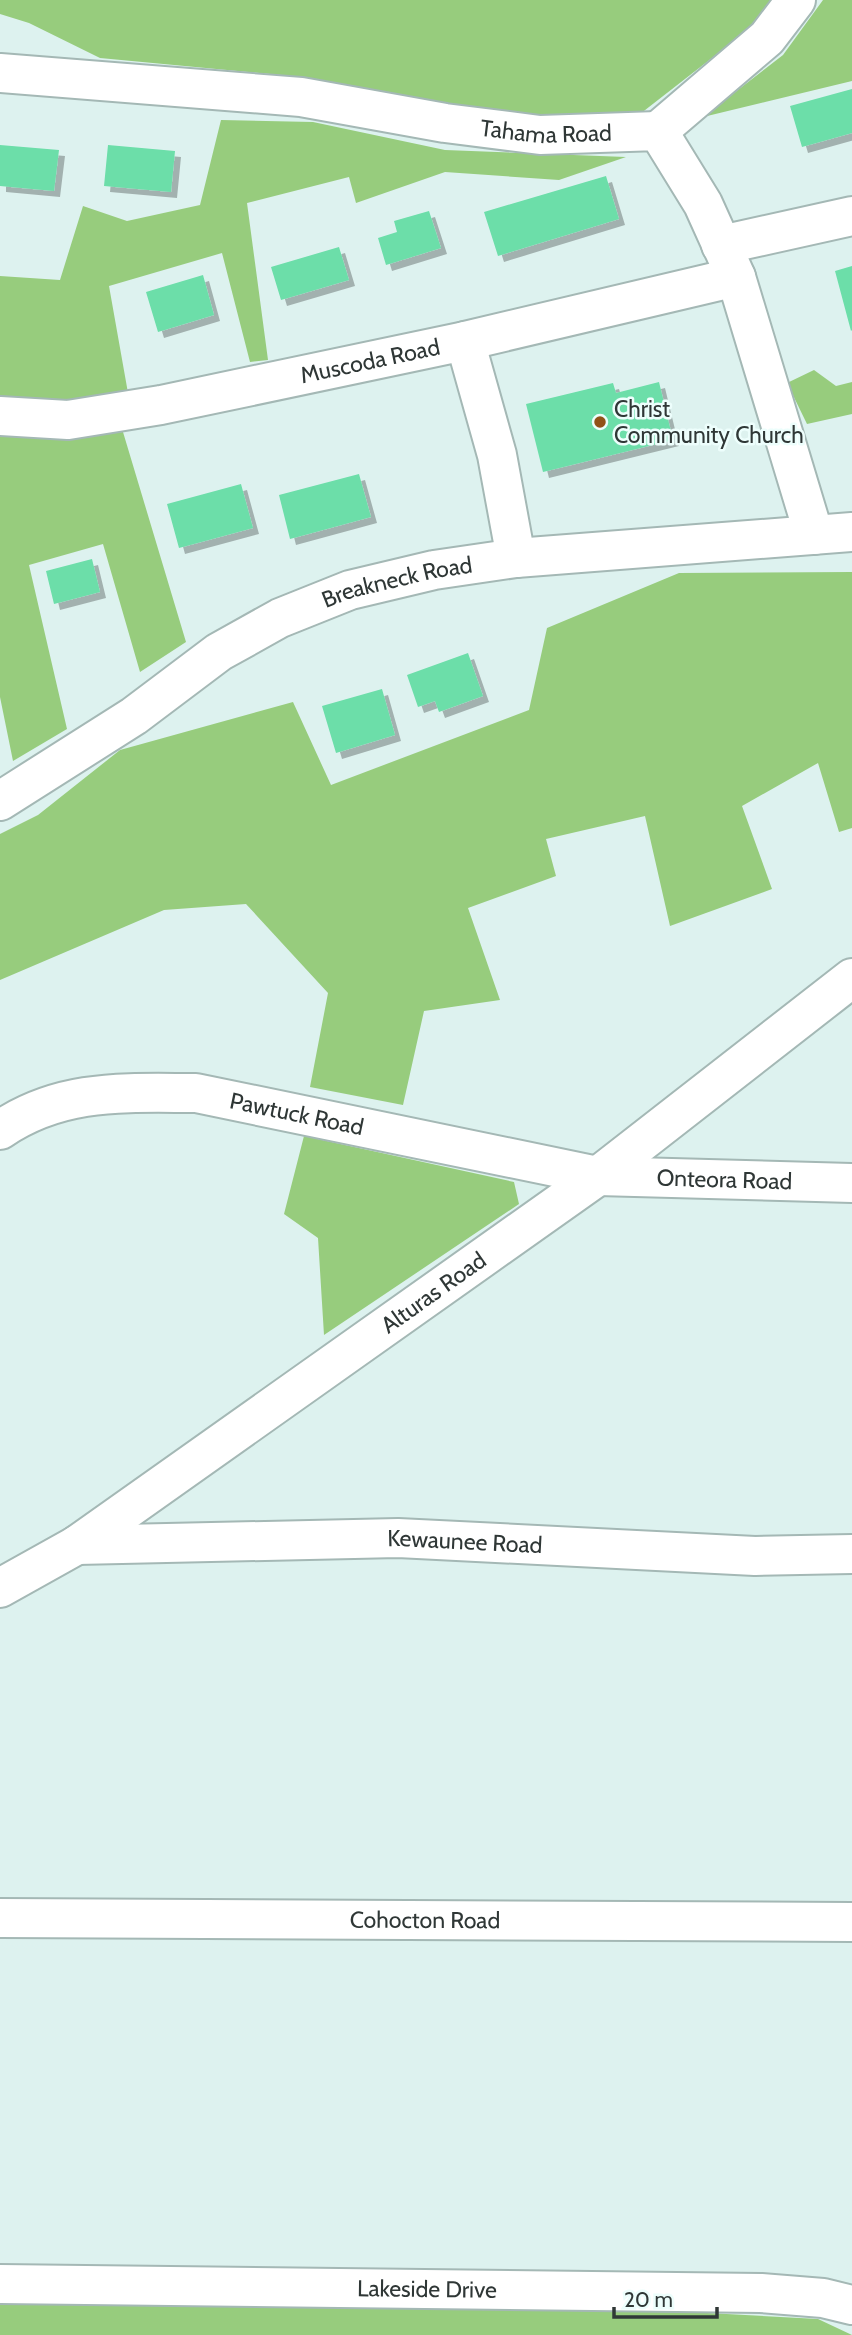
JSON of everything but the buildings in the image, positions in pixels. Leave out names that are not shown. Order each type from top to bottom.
[{"type":"street","points":[[796,0],[767,38],[658,131],[704,204],[729,261],[814,535]]},
{"type":"street","name":"Tahama Road","points":[[0,73],[301,97],[445,123],[540,135],[658,131]]},
{"type":"street","name":"Muscoda Road","points":[[0,416],[68,420],[160,405],[465,341],[729,261],[852,216]]},
{"type":"street","points":[[465,341],[497,455],[516,558]]},
{"type":"street","name":"Breakneck Road","points":[[0,800],[134,716],[219,652],[280,618],[350,590],[434,570],[516,558],[852,533]]},
{"type":"street","name":"Alturas Road","points":[[0,1588],[77,1545],[598,1176],[852,978]]},
{"type":"street","name":"Pawtuck Road","points":[[0,1130],[22,1115],[70,1098],[130,1093],[196,1093],[598,1176]]},
{"type":"street","name":"Onteora Road","points":[[598,1176],[852,1183]]},
{"type":"street","name":"Kewaunee Road","points":[[77,1545],[398,1538],[755,1556],[852,1554]]},
{"type":"street","name":"Cohocton Road","points":[[0,1918],[852,1923]]},
{"type":"street","name":"Lakeside Drive","points":[[0,2284],[761,2293],[823,2298],[852,2305]]},
{"type":"green space","points":[[0,0],[777,0],[762,19],[640,114],[536,116],[440,103],[302,77],[100,58],[29,23],[0,14]]},
{"type":"green space","points":[[823,0],[852,0],[852,81],[703,117],[783,55]]},
{"type":"green space","points":[[221,120],[313,122],[445,150],[626,157],[559,180],[445,172],[356,203],[349,177],[247,203],[268,360],[250,362],[222,253],[109,286],[128,393],[68,404],[0,400],[0,276],[60,280],[83,206],[127,221],[200,205]]},
{"type":"green space","points":[[814,370],[836,386],[852,382],[852,414],[807,424],[787,383]]},
{"type":"green space","points":[[123,432],[186,642],[140,672],[103,544],[29,565],[67,729],[13,761],[0,697],[0,434],[43,438]]},
{"type":"green space","points":[[852,572],[852,828],[839,832],[818,763],[742,806],[772,889],[670,926],[645,816],[546,839],[556,876],[468,908],[500,1000],[424,1011],[403,1105],[310,1087],[328,993],[246,904],[164,910],[0,980],[0,834],[38,815],[120,750],[293,702],[331,785],[529,710],[547,628],[679,573]]},
{"type":"green space","points":[[304,1136],[514,1182],[519,1204],[324,1335],[318,1238],[284,1214]]},
{"type":"green space","points":[[0,2304],[689,2312],[818,2319],[852,2335],[0,2335]]},
{"type":"place","name":"Christ Community Church","points":[[600,422]]}]
